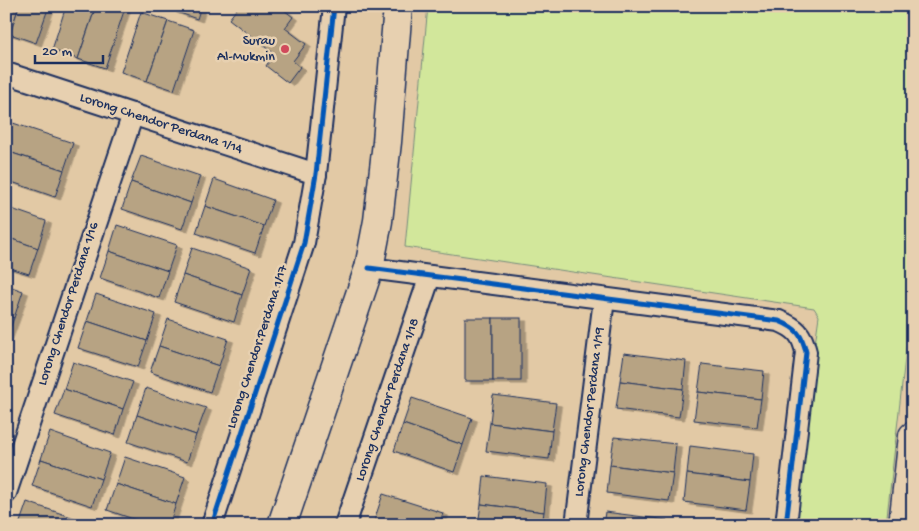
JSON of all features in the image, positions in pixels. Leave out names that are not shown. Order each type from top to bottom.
[{"type":"street","name":"Lorong Chendor Perdana 1/17","points":[[212,525],[304,243],[316,174],[334,6]]},
{"type":"street","points":[[282,525],[369,268],[387,142],[398,6]]},
{"type":"street","name":"Lorong Chendor Perdana 1/14","points":[[6,73],[316,174]]},
{"type":"street","name":"Lorong Chendor Perdana 1/16","points":[[6,493],[133,114]]},
{"type":"street","points":[[369,268],[779,322],[795,327],[802,337],[806,352],[786,525]]},
{"type":"street","name":"Lorong Chendor Perdana 1/18","points":[[345,525],[430,276]]},
{"type":"street","name":"Lorong Chendor Perdana 1/19","points":[[576,525],[604,299]]},
{"type":"street","points":[[902,525],[913,436]]},
{"type":"green space","points":[[428,6],[913,6],[913,288],[886,525],[789,525],[819,316],[814,308],[405,247]]},
{"type":"building","points":[[6,6],[19,6],[10,34],[6,33]]},
{"type":"building","points":[[19,6],[49,6],[36,43],[10,34]]},
{"type":"building","points":[[66,6],[96,6],[78,59],[52,50]]},
{"type":"building","points":[[96,6],[125,8],[105,68],[78,59]]},
{"type":"building","points":[[172,6],[201,6],[197,19],[171,10]]},
{"type":"building","name":"Surau Al-Mukmin","points":[[239,6],[279,6],[293,17],[285,28],[306,44],[293,61],[300,67],[288,83],[266,66],[274,54],[229,19]]},
{"type":"building","points":[[141,12],[168,21],[147,81],[121,72]]},
{"type":"building","points":[[168,21],[194,30],[174,90],[147,81]]},
{"type":"building","points":[[13,123],[73,143],[64,170],[6,151],[6,143]]},
{"type":"building","points":[[6,151],[64,170],[55,197],[6,180]]},
{"type":"building","points":[[141,156],[200,176],[191,203],[131,182]]},
{"type":"building","points":[[214,179],[273,200],[264,226],[205,206]]},
{"type":"building","points":[[131,182],[191,203],[182,229],[122,209]]},
{"type":"building","points":[[205,206],[264,226],[255,253],[196,233]]},
{"type":"building","points":[[6,207],[46,221],[38,248],[6,237]]},
{"type":"building","points":[[117,225],[177,245],[168,271],[109,251]]},
{"type":"building","points":[[6,237],[38,248],[29,274],[6,267]]},
{"type":"building","points":[[192,248],[251,268],[242,295],[183,275]]},
{"type":"building","points":[[109,251],[168,271],[159,298],[100,278]]},
{"type":"building","points":[[183,275],[242,295],[234,322],[174,302]]},
{"type":"building","points":[[6,285],[23,291],[14,318],[6,315]]},
{"type":"building","points":[[96,294],[156,314],[147,341],[87,321]]},
{"type":"building","points":[[6,315],[14,318],[6,339]]},
{"type":"building","points":[[465,318],[493,318],[493,381],[465,381]]},
{"type":"building","points":[[493,318],[521,318],[521,381],[493,381]]},
{"type":"building","points":[[168,319],[228,339],[219,366],[159,346]]},
{"type":"building","points":[[87,321],[147,341],[138,367],[78,348]]},
{"type":"building","points":[[159,346],[219,366],[210,392],[150,372]]},
{"type":"building","points":[[624,353],[686,361],[683,389],[620,381]]},
{"type":"building","points":[[73,362],[133,382],[123,409],[64,389]]},
{"type":"building","points":[[702,364],[764,371],[761,399],[698,392]]},
{"type":"building","points":[[620,381],[683,389],[679,417],[616,409]]},
{"type":"building","points":[[146,388],[206,408],[196,435],[137,415]]},
{"type":"building","points":[[64,389],[123,409],[115,435],[55,415]]},
{"type":"building","points":[[698,392],[761,399],[757,427],[694,420]]},
{"type":"building","points":[[493,395],[556,403],[552,431],[490,423]]},
{"type":"building","points":[[412,398],[472,418],[463,445],[403,424]]},
{"type":"building","points":[[137,415],[196,435],[187,462],[128,442]]},
{"type":"building","points":[[490,423],[552,431],[549,459],[486,451]]},
{"type":"building","points":[[403,424],[463,445],[454,472],[394,451]]},
{"type":"building","points":[[50,432],[110,453],[101,479],[41,459]]},
{"type":"building","points":[[614,437],[676,444],[673,473],[610,465]]},
{"type":"building","points":[[690,446],[753,454],[750,482],[687,474]]},
{"type":"building","points":[[125,457],[185,477],[176,504],[116,484]]},
{"type":"building","points":[[41,459],[101,479],[92,506],[32,486]]},
{"type":"building","points":[[610,465],[673,473],[669,501],[607,493]]},
{"type":"building","points":[[687,474],[750,482],[746,510],[684,502]]},
{"type":"building","points":[[484,476],[547,484],[544,512],[481,504]]},
{"type":"building","points":[[116,484],[176,504],[169,525],[151,525],[107,510]]},
{"type":"building","points":[[383,494],[443,513],[439,525],[386,525],[374,521]]},
{"type":"building","points":[[27,502],[86,522],[86,525],[19,525]]},
{"type":"building","points":[[481,504],[544,512],[542,525],[478,525]]},
{"type":"building","points":[[605,512],[667,520],[667,525],[603,525]]},
{"type":"cycle path","points":[[212,525],[304,243],[316,174],[334,6]]},
{"type":"cycle path","points":[[369,268],[779,321],[790,326],[800,336],[806,352],[786,525]]},
{"type":"place","name":"Surau Al-Mukmin","points":[[285,49]]}]
